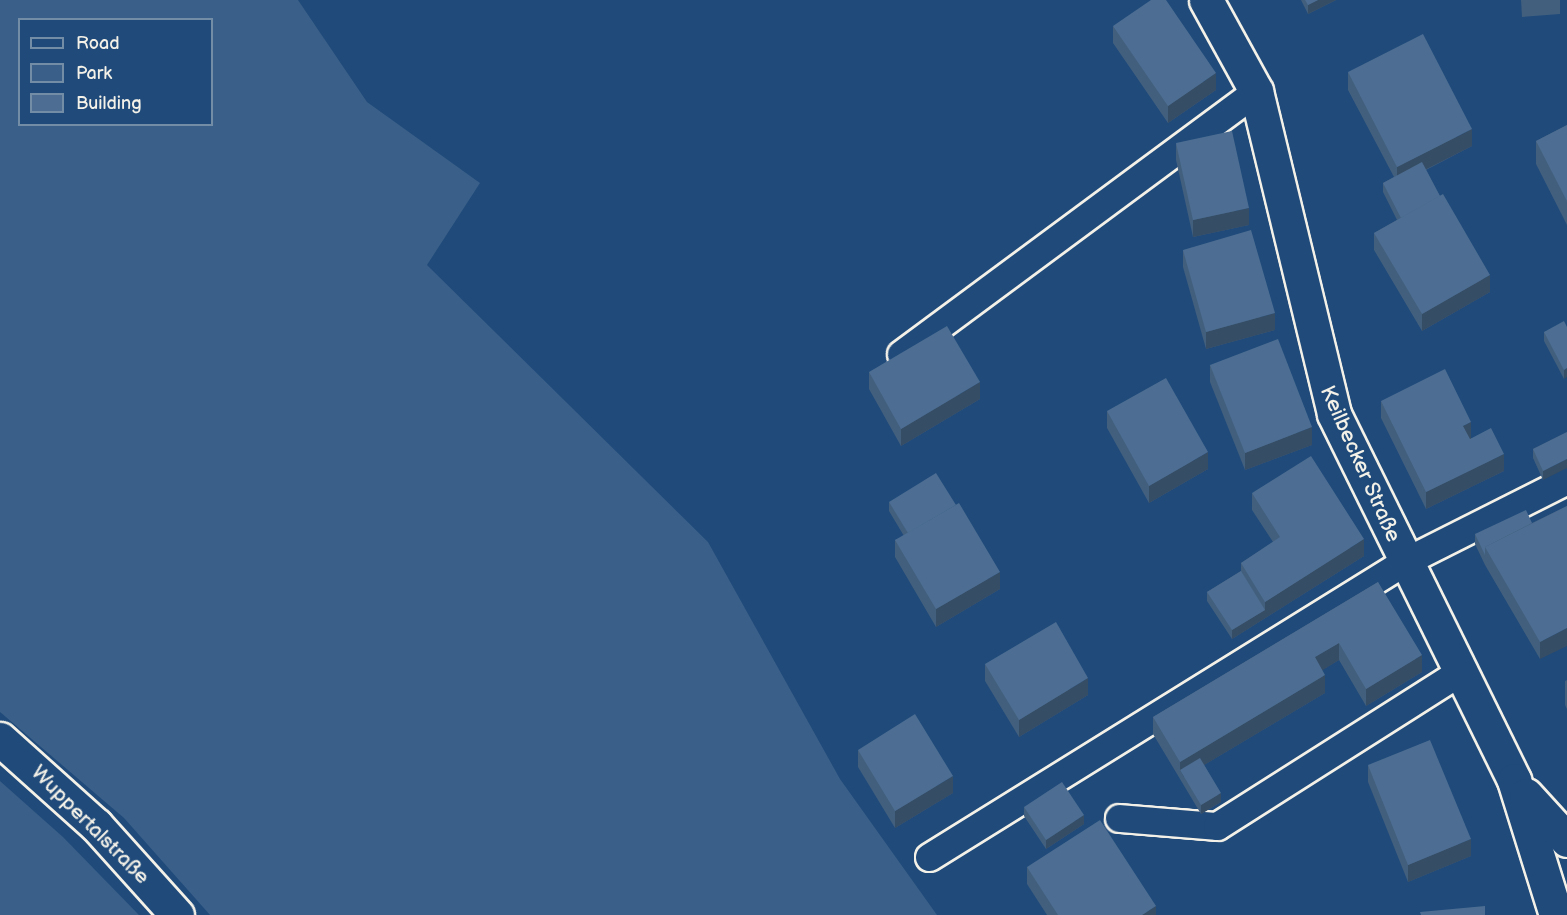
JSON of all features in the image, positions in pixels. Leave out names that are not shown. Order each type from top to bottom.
[{"type":"main road","name":"Keilbecker Straße","points":[[1206,0],[1256,91],[1331,405],[1404,562],[1514,780],[1557,915]]},
{"type":"main road","name":"Wuppertalstraße","points":[[0,739],[96,825],[177,915]]},
{"type":"main road","points":[[1514,780],[1567,840]]},
{"type":"lane","points":[[901,354],[1256,91]]},
{"type":"lane","points":[[929,857],[1404,562],[1567,480]]},
{"type":"lane","points":[[1119,818],[1217,826],[1461,671]]},
{"type":"green space","points":[[0,0],[298,0],[367,102],[480,183],[427,265],[708,542],[840,779],[937,915],[210,915],[124,818],[0,712]]},
{"type":"green space","points":[[0,781],[63,837],[139,915],[0,915]]},
{"type":"building","points":[[1151,0],[1166,0],[1216,73],[1168,106],[1113,26]]},
{"type":"building","points":[[1305,0],[1318,0],[1308,5]]},
{"type":"building","points":[[1423,34],[1472,129],[1397,167],[1348,72]]},
{"type":"building","points":[[1567,125],[1567,201],[1536,141]]},
{"type":"building","points":[[1232,131],[1249,208],[1193,220],[1176,143]]},
{"type":"building","points":[[1422,162],[1440,196],[1401,218],[1383,183]]},
{"type":"building","points":[[1443,194],[1490,275],[1422,314],[1374,233]]},
{"type":"building","points":[[1251,230],[1275,313],[1206,332],[1183,250]]},
{"type":"building","points":[[1564,321],[1567,327],[1567,368],[1564,370],[1544,332]]},
{"type":"building","points":[[947,326],[980,382],[901,429],[869,372]]},
{"type":"building","points":[[1278,339],[1312,427],[1245,453],[1210,365]]},
{"type":"building","points":[[1445,369],[1471,422],[1463,426],[1470,439],[1491,428],[1504,454],[1426,492],[1381,401]]},
{"type":"building","points":[[1166,378],[1208,452],[1149,486],[1107,411]]},
{"type":"building","points":[[1567,432],[1567,459],[1543,471],[1533,449]]},
{"type":"building","points":[[1311,456],[1364,539],[1265,602],[1241,563],[1280,537],[1252,493]]},
{"type":"building","points":[[936,473],[956,505],[908,533],[889,502]]},
{"type":"building","points":[[959,503],[1000,572],[936,609],[895,540]]},
{"type":"building","points":[[1567,506],[1567,628],[1540,642],[1485,547]]},
{"type":"building","points":[[1526,510],[1532,523],[1485,547],[1485,555],[1475,534]]},
{"type":"building","points":[[1241,571],[1265,610],[1232,630],[1207,592]]},
{"type":"building","points":[[1378,582],[1422,655],[1366,689],[1339,643],[1315,657],[1325,675],[1180,762],[1153,717]]},
{"type":"building","points":[[1056,622],[1088,678],[1019,720],[985,664]]},
{"type":"building","points":[[915,714],[953,776],[895,811],[858,750]]},
{"type":"building","points":[[1430,740],[1471,839],[1408,865],[1368,765]]},
{"type":"building","points":[[1200,758],[1221,793],[1201,805],[1180,770]]},
{"type":"building","points":[[1062,782],[1084,815],[1046,840],[1024,807]]},
{"type":"building","points":[[1100,820],[1156,906],[1142,915],[1058,915],[1027,867]]},
{"type":"building","points":[[1485,906],[1485,915],[1421,915],[1420,912]]}]
